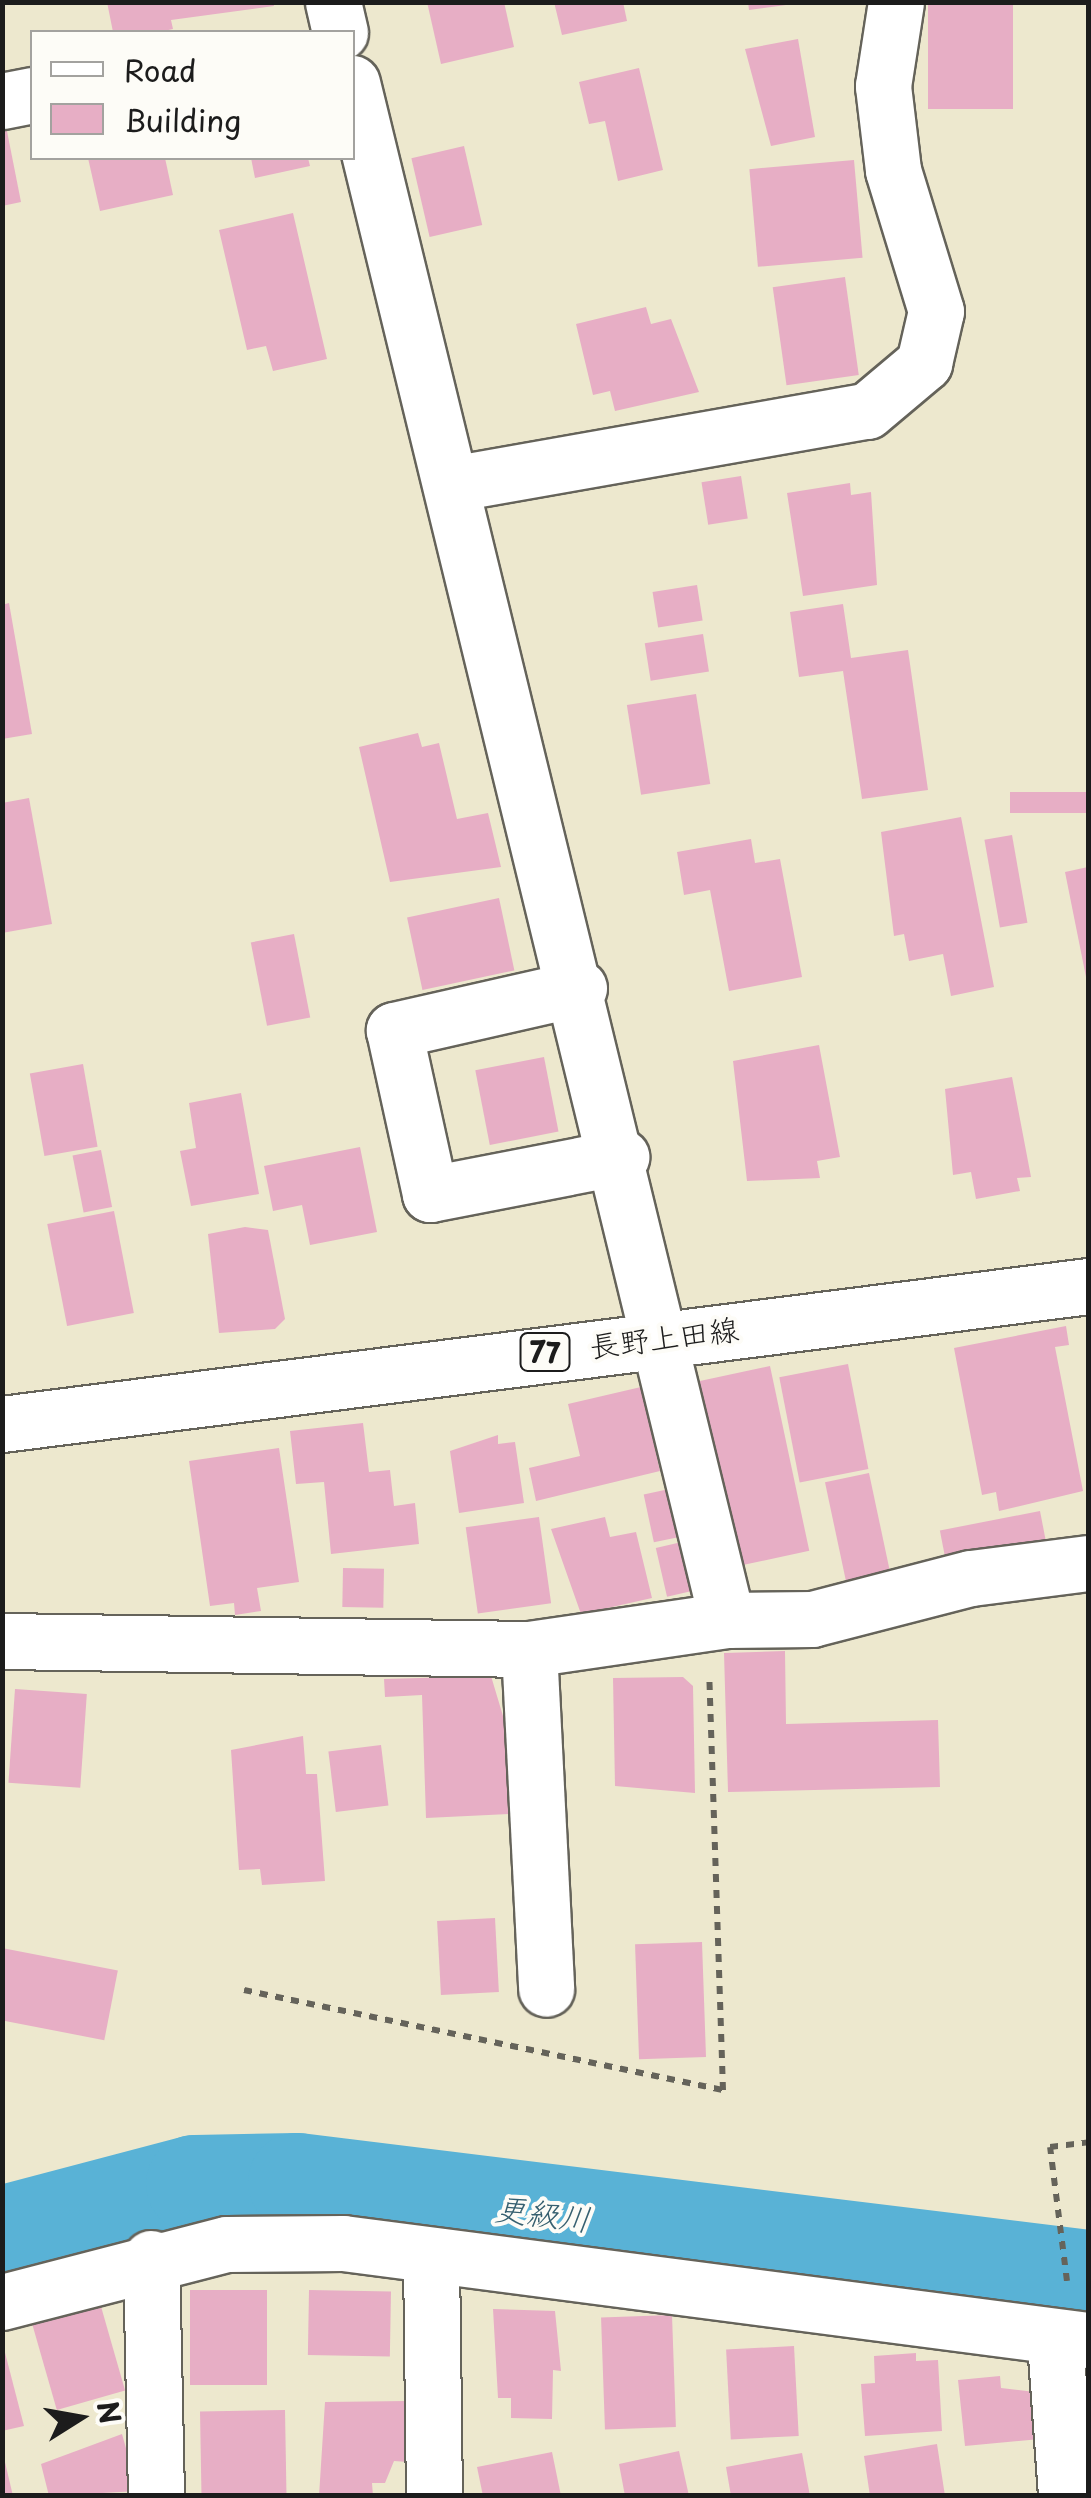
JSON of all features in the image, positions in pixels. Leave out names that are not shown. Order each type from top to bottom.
[{"type":"street","points":[[333,2],[340,30]]},
{"type":"street","points":[[451,484],[867,411],[924,362],[936,311],[893,170],[883,86],[896,2]]},
{"type":"street","points":[[355,95],[621,1157],[727,1620]]},
{"type":"street","points":[[2,101],[30,96]]},
{"type":"street","points":[[579,988],[394,1030],[430,1194],[621,1157]]},
{"type":"street","name":"長野上田線","points":[[2,1424],[661,1337],[1088,1286]]},
{"type":"street","points":[[2,1641],[529,1649],[727,1620],[812,1619],[970,1578],[1088,1563]]},
{"type":"street","points":[[529,1649],[546,1990]]},
{"type":"street","points":[[2,2302],[151,2258],[246,2244],[431,2256],[1072,2341],[1066,2496]]},
{"type":"street","points":[[431,2256],[434,2496]]},
{"type":"street","points":[[151,2258],[156,2496]]},
{"type":"path","points":[[244,1990],[724,2090],[708,1648],[727,1620]]},
{"type":"path","points":[[1072,2341],[1050,2147],[1088,2142]]},
{"type":"building","points":[[107,2],[273,2],[274,6],[171,20],[173,29],[168,30],[113,30]]},
{"type":"building","points":[[427,2],[504,2],[514,47],[441,64]]},
{"type":"building","points":[[554,2],[623,2],[627,21],[562,35]]},
{"type":"building","points":[[748,2],[785,2],[786,5],[749,10]]},
{"type":"building","points":[[928,2],[1013,2],[1013,109],[928,109]]},
{"type":"building","points":[[798,39],[815,137],[771,146],[745,49]]},
{"type":"building","points":[[639,68],[663,170],[618,181],[605,121],[589,124],[579,82]]},
{"type":"building","points":[[2,117],[21,202],[2,206]]},
{"type":"building","points":[[464,146],[482,225],[430,237],[411,158]]},
{"type":"building","points":[[88,160],[165,160],[173,195],[100,211]]},
{"type":"building","points":[[251,160],[308,160],[310,166],[255,178]]},
{"type":"building","points":[[854,160],[863,258],[758,267],[749,169]]},
{"type":"building","points":[[293,213],[327,359],[273,371],[266,346],[247,350],[219,230]]},
{"type":"building","points":[[845,277],[859,375],[786,385],[773,287]]},
{"type":"building","points":[[646,307],[651,324],[671,319],[699,392],[615,411],[610,391],[593,395],[576,324]]},
{"type":"building","points":[[741,476],[748,518],[708,525],[701,482]]},
{"type":"building","points":[[850,483],[851,495],[871,492],[877,585],[803,596],[787,493]]},
{"type":"building","points":[[697,585],[703,621],[658,628],[653,592]]},
{"type":"building","points":[[9,603],[32,734],[2,739],[2,605]]},
{"type":"building","points":[[843,604],[851,658],[908,650],[928,790],[862,799],[843,671],[799,677],[790,612]]},
{"type":"building","points":[[703,634],[709,672],[651,681],[645,643]]},
{"type":"building","points":[[696,694],[710,784],[641,795],[627,705]]},
{"type":"building","points":[[418,733],[422,747],[439,743],[457,819],[488,813],[501,867],[390,882],[359,747]]},
{"type":"building","points":[[1010,792],[1088,792],[1088,813],[1010,813]]},
{"type":"building","points":[[29,798],[52,924],[2,933],[2,803]]},
{"type":"building","points":[[961,817],[994,987],[951,996],[943,954],[909,961],[904,934],[894,936],[881,832]]},
{"type":"building","points":[[1012,835],[1027,923],[1000,928],[984,840]]},
{"type":"building","points":[[751,839],[755,863],[780,859],[802,977],[729,991],[710,890],[684,895],[677,852]]},
{"type":"building","points":[[1088,867],[1088,982],[1087,982],[1065,872]]},
{"type":"building","points":[[499,898],[514,970],[422,990],[407,918]]},
{"type":"building","points":[[294,934],[310,1017],[267,1026],[251,942]]},
{"type":"building","points":[[819,1045],[840,1157],[817,1161],[820,1178],[747,1181],[733,1061]]},
{"type":"building","points":[[544,1057],[559,1132],[490,1145],[475,1070]]},
{"type":"building","points":[[83,1064],[98,1147],[44,1156],[30,1073]]},
{"type":"building","points":[[1012,1077],[1031,1177],[1017,1178],[1020,1191],[976,1199],[971,1172],[953,1175],[945,1089]]},
{"type":"building","points":[[241,1093],[259,1194],[191,1206],[180,1151],[196,1148],[189,1103]]},
{"type":"building","points":[[360,1147],[377,1232],[310,1245],[302,1205],[273,1211],[264,1166]]},
{"type":"building","points":[[101,1150],[112,1207],[84,1212],[73,1156]]},
{"type":"building","points":[[114,1211],[134,1313],[67,1326],[47,1224]]},
{"type":"building","points":[[245,1227],[268,1230],[285,1319],[275,1329],[219,1333],[208,1234]]},
{"type":"building","points":[[1066,1326],[1069,1345],[1055,1347],[1083,1491],[999,1511],[996,1492],[982,1495],[954,1348]]},
{"type":"building","points":[[848,1364],[868,1469],[800,1482],[779,1377]]},
{"type":"building","points":[[770,1366],[809,1551],[731,1568],[692,1383]]},
{"type":"building","points":[[641,1387],[660,1471],[536,1501],[529,1468],[580,1456],[568,1404]]},
{"type":"building","points":[[363,1423],[369,1472],[390,1470],[394,1506],[415,1503],[419,1544],[331,1554],[324,1482],[296,1484],[290,1431]]},
{"type":"building","points":[[498,1435],[498,1444],[515,1442],[524,1503],[459,1513],[450,1451]]},
{"type":"building","points":[[279,1448],[299,1582],[257,1588],[261,1611],[235,1615],[234,1603],[210,1606],[189,1461]]},
{"type":"building","points":[[869,1473],[891,1576],[847,1585],[825,1482]]},
{"type":"building","points":[[674,1488],[684,1536],[654,1542],[644,1494]]},
{"type":"building","points":[[1040,1511],[1046,1542],[946,1562],[940,1530]]},
{"type":"building","points":[[539,1517],[551,1603],[478,1613],[466,1527]]},
{"type":"building","points":[[605,1517],[610,1537],[636,1532],[652,1598],[581,1614],[551,1529]]},
{"type":"building","points":[[686,1541],[697,1590],[667,1597],[656,1548]]},
{"type":"building","points":[[343,1568],[384,1569],[383,1608],[342,1607]]},
{"type":"building","points":[[785,1651],[786,1724],[938,1720],[940,1787],[728,1792],[724,1653]]},
{"type":"building","points":[[491,1676],[506,1726],[509,1814],[426,1818],[422,1695],[385,1697],[384,1679]]},
{"type":"building","points":[[683,1677],[693,1686],[695,1793],[615,1786],[613,1678]]},
{"type":"building","points":[[15,1689],[87,1694],[80,1788],[8,1783]]},
{"type":"building","points":[[303,1736],[306,1774],[317,1774],[325,1881],[262,1885],[260,1869],[239,1870],[231,1750]]},
{"type":"building","points":[[381,1745],[388,1806],[336,1812],[328,1751]]},
{"type":"building","points":[[495,1918],[499,1992],[441,1995],[437,1921]]},
{"type":"building","points":[[702,1942],[706,2057],[639,2059],[635,1944]]},
{"type":"building","points":[[2,1948],[118,1971],[104,2040],[2,2020]]},
{"type":"building","points":[[190,2290],[267,2290],[267,2385],[190,2385]]},
{"type":"building","points":[[309,2290],[391,2291],[390,2356],[308,2355]]},
{"type":"building","points":[[100,2303],[125,2390],[57,2410],[32,2323]]},
{"type":"building","points":[[493,2309],[555,2311],[561,2371],[553,2370],[552,2419],[511,2418],[511,2398],[498,2398]]},
{"type":"building","points":[[672,2315],[676,2427],[605,2429],[601,2317]]},
{"type":"building","points":[[2,2341],[24,2426],[2,2431]]},
{"type":"building","points":[[794,2346],[799,2436],[731,2439],[726,2350]]},
{"type":"building","points":[[916,2353],[916,2361],[938,2360],[942,2431],[865,2436],[861,2384],[875,2383],[874,2356]]},
{"type":"building","points":[[1000,2376],[1001,2388],[1035,2392],[1040,2439],[965,2446],[958,2380]]},
{"type":"building","points":[[407,2401],[408,2462],[394,2461],[385,2483],[372,2483],[373,2496],[319,2496],[325,2402]]},
{"type":"building","points":[[285,2410],[287,2496],[201,2496],[200,2411]]},
{"type":"building","points":[[122,2434],[138,2491],[49,2496],[41,2464]]},
{"type":"building","points":[[937,2444],[945,2496],[870,2496],[864,2456]]},
{"type":"building","points":[[679,2451],[689,2496],[625,2496],[619,2464]]},
{"type":"building","points":[[552,2452],[561,2496],[483,2496],[477,2467]]},
{"type":"building","points":[[802,2453],[810,2496],[731,2496],[726,2467]]},
{"type":"building","points":[[4,2458],[13,2496],[2,2496]]},
{"type":"waterway","name":"更級川","points":[[2,2235],[195,2184],[297,2182],[1088,2279]]}]
